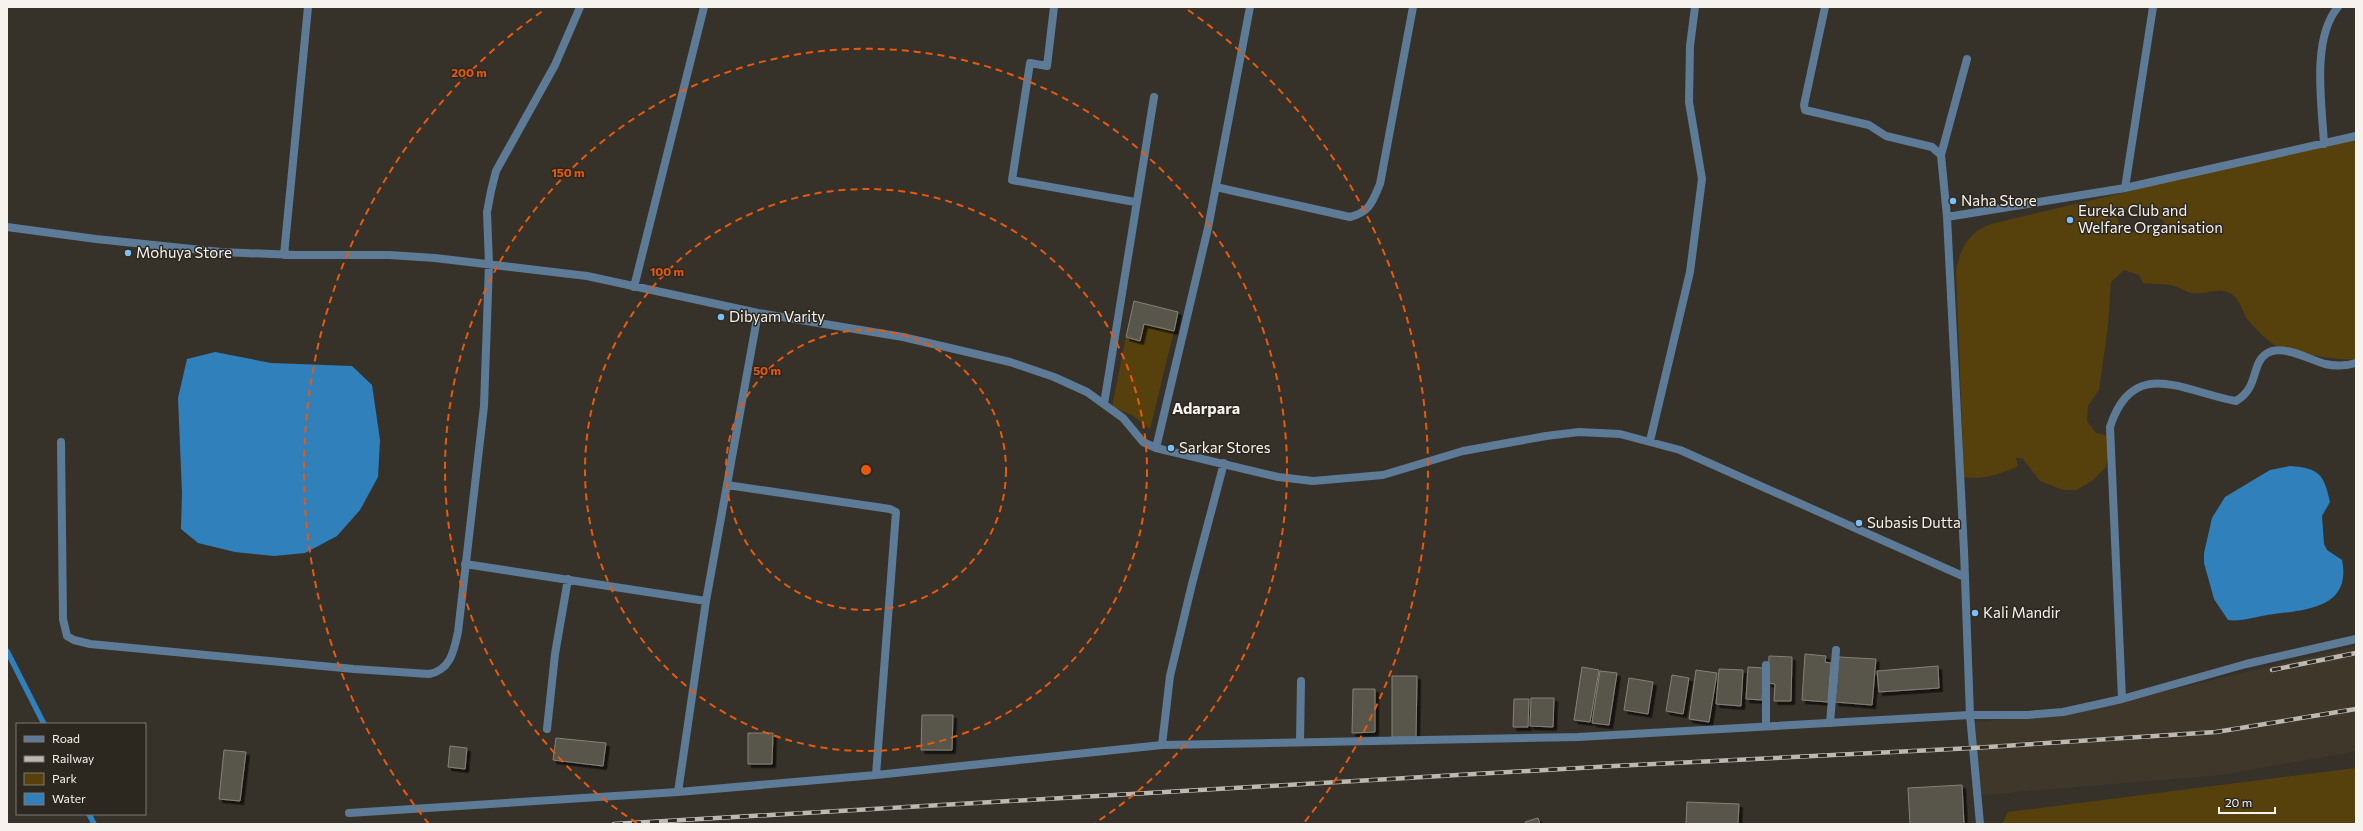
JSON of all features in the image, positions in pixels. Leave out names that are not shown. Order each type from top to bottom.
[{"type":"street","points":[[284,255],[308,7]]},
{"type":"street","points":[[61,442],[63,619],[67,636],[74,640],[90,644],[354,669],[438,672],[445,667],[455,648],[484,406],[489,264],[487,212],[496,171],[555,66],[580,7]]},
{"type":"street","points":[[634,286],[704,7]]},
{"type":"street","points":[[1054,7],[1047,66],[1030,64],[1012,180],[1136,202]]},
{"type":"street","points":[[1156,448],[1208,228],[1250,7]]},
{"type":"street","points":[[1216,187],[1350,217],[1362,214],[1371,204],[1380,184],[1413,7]]},
{"type":"street","points":[[1650,441],[1690,272],[1701,186],[1698,142],[1689,102],[1690,46],[1695,7]]},
{"type":"street","points":[[1825,7],[1804,105],[1805,110],[1869,125],[1886,136],[1932,147],[1941,154]]},
{"type":"street","points":[[2125,188],[2153,7]]},
{"type":"street","points":[[2324,144],[2322,50],[2328,24],[2338,7]]},
{"type":"street","points":[[1967,59],[1941,154],[1947,217],[1965,577],[1970,715],[1980,824]]},
{"type":"street","points":[[1104,404],[1154,97]]},
{"type":"street","points":[[1947,217],[2125,188],[2356,136]]},
{"type":"street","points":[[7,227],[159,246],[284,255],[389,254],[548,270],[634,286],[758,313],[903,337],[1010,362],[1071,384],[1104,404],[1135,430],[1143,442],[1156,448],[1278,477],[1313,481],[1383,475],[1462,451],[1546,436],[1579,432],[1620,434],[1680,450],[1965,577]]},
{"type":"street","points":[[678,792],[706,601],[758,313]]},
{"type":"street","points":[[2122,699],[2110,426],[2114,413],[2125,397],[2140,384],[2152,382],[2165,383],[2236,401],[2244,396],[2252,385],[2266,353],[2276,351],[2287,352],[2326,364],[2356,364]]},
{"type":"street","points":[[1162,745],[1170,676],[1192,584],[1224,463]]},
{"type":"street","points":[[727,485],[890,509],[896,512],[876,775]]},
{"type":"street","points":[[465,564],[706,601]]},
{"type":"street","points":[[547,730],[555,654],[568,580]]},
{"type":"street","points":[[349,813],[678,792],[876,775],[1162,745],[1578,737],[1970,715],[2027,715],[2063,712],[2122,699],[2246,664],[2356,639]]},
{"type":"street","points":[[1830,723],[1836,650]]},
{"type":"street","points":[[1766,665],[1766,726]]},
{"type":"street","points":[[1300,742],[1301,681]]},
{"type":"shaded area","points":[[2356,646],[2356,751],[2221,775],[1981,795],[1974,723],[2112,704]]},
{"type":"green space","points":[[2356,138],[2356,359],[2349,360],[2316,356],[2291,351],[2275,345],[2264,337],[2248,320],[2237,299],[2225,291],[2191,293],[2170,285],[2143,283],[2139,275],[2124,270],[2111,282],[2108,326],[2099,390],[2088,406],[2087,421],[2096,433],[2110,436],[2106,467],[2092,481],[2076,490],[2063,490],[2040,481],[2022,458],[2016,458],[2018,466],[1999,474],[1977,478],[1964,477],[1956,271],[1963,248],[1971,236],[1983,227]],"holes":[[[2131,205],[2139,212],[2144,208],[2165,222],[2159,228],[2136,232],[2122,231],[2117,217]]]},
{"type":"green space","points":[[1144,324],[1174,331],[1150,429],[1132,415],[1112,407],[1126,337],[1140,340]]},
{"type":"green space","points":[[2356,768],[2356,824],[2002,824],[2008,812]]},
{"type":"water","points":[[215,352],[271,363],[352,366],[372,385],[380,440],[378,477],[360,510],[337,536],[305,553],[274,556],[235,552],[198,543],[181,529],[182,493],[178,398],[187,359]]},
{"type":"water","points":[[2290,466],[2314,471],[2323,479],[2330,502],[2322,516],[2324,544],[2327,550],[2342,560],[2343,577],[2340,589],[2332,598],[2309,609],[2242,620],[2228,620],[2214,599],[2204,563],[2204,553],[2212,518],[2225,497],[2270,470]]},
{"type":"building","points":[[1134,301],[1178,312],[1174,331],[1144,324],[1140,341],[1126,337]]},
{"type":"building","points":[[1805,654],[1826,656],[1825,662],[1831,663],[1828,702],[1802,700]]},
{"type":"building","points":[[1769,656],[1792,657],[1791,701],[1774,701],[1775,684],[1768,683]]},
{"type":"building","points":[[1839,657],[1876,659],[1872,705],[1835,702]]},
{"type":"building","points":[[1938,666],[1939,688],[1879,692],[1877,671]]},
{"type":"building","points":[[1582,667],[1599,670],[1590,722],[1574,720]]},
{"type":"building","points":[[1748,667],[1764,668],[1762,700],[1746,699]]},
{"type":"building","points":[[1719,669],[1743,670],[1741,706],[1716,704]]},
{"type":"building","points":[[1696,670],[1717,673],[1709,722],[1689,719]]},
{"type":"building","points":[[1600,671],[1617,673],[1609,725],[1592,723]]},
{"type":"building","points":[[1672,675],[1689,678],[1683,714],[1666,711]]},
{"type":"building","points":[[1392,676],[1417,676],[1416,737],[1392,737]]},
{"type":"building","points":[[1629,678],[1653,682],[1648,714],[1624,710]]},
{"type":"building","points":[[1353,689],[1375,689],[1375,732],[1352,733]]},
{"type":"building","points":[[1531,698],[1554,698],[1553,727],[1530,726]]},
{"type":"building","points":[[1514,699],[1529,699],[1528,727],[1513,727]]},
{"type":"building","points":[[922,715],[953,715],[952,750],[921,750]]},
{"type":"building","points":[[748,733],[773,733],[772,764],[748,764]]},
{"type":"building","points":[[556,738],[606,743],[603,766],[553,760]]},
{"type":"building","points":[[450,746],[467,748],[465,769],[448,767]]},
{"type":"building","points":[[224,750],[246,752],[240,801],[219,799]]},
{"type":"building","points":[[1962,785],[1964,824],[1910,824],[1908,788]]},
{"type":"building","points":[[1687,802],[1739,804],[1738,824],[1686,824]]},
{"type":"building","points":[[1538,818],[1540,824],[1526,824],[1525,822]]},
{"type":"waterway","points":[[7,651],[43,723]]},
{"type":"waterway","points":[[90,815],[94,824]]},
{"type":"railway","points":[[2272,670],[2356,653]]},
{"type":"railway","points":[[614,824],[1614,766],[1973,748],[2216,732],[2356,709]]},
{"type":"place","name":"Naha Store","points":[[1953,201]]},
{"type":"place","name":"Eureka Club and Welfare Organisation","points":[[2070,220]]},
{"type":"place","name":"Mohuya Store","points":[[128,253]]},
{"type":"place","name":"Dibyam Varity","points":[[721,317]]},
{"type":"place","name":"Sarkar Stores","points":[[1171,448]]},
{"type":"place","name":"Subasis Dutta","points":[[1859,523]]},
{"type":"place","name":"Kali Mandir","points":[[1975,613]]},
{"type":"district","name":"Adarpara","points":[[1206,408]]}]
